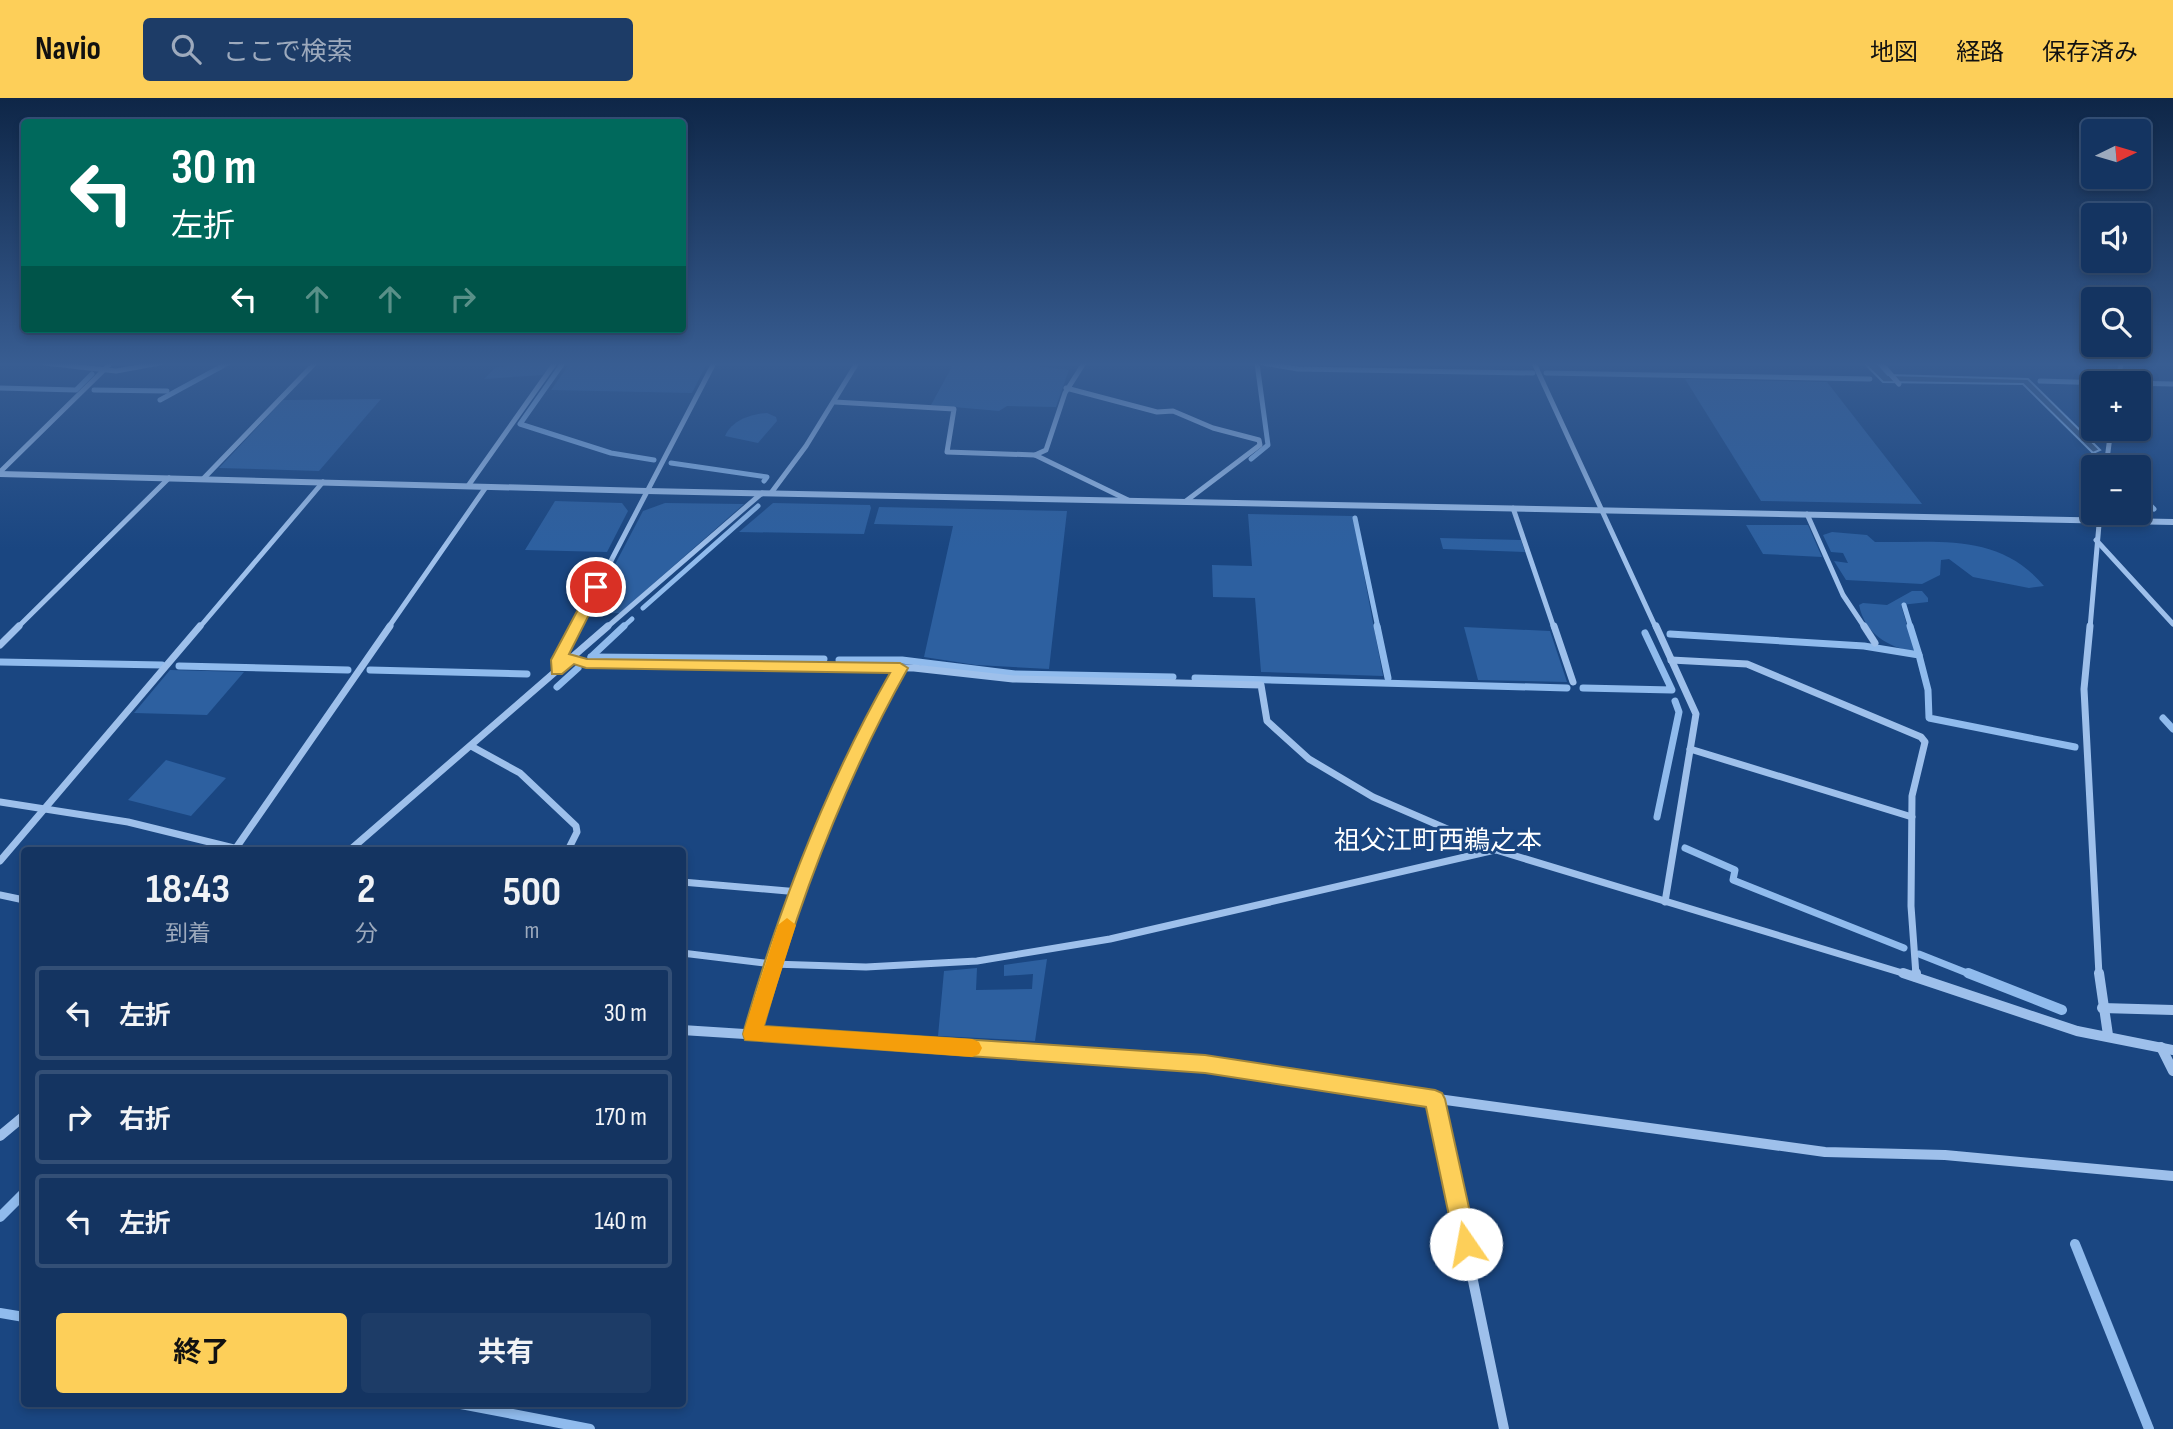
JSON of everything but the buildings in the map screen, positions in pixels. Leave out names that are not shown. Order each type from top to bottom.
[{"type":"street","points":[[0,473],[48,425]]},
{"type":"street","points":[[203,479],[255,425]]},
{"type":"street","points":[[468,486],[511,425]]},
{"type":"street","points":[[557,671],[559,660],[681,425]]},
{"type":"street","points":[[353,847],[788,474],[820,425]]},
{"type":"street","points":[[951,425],[947,452],[1035,455],[1046,450],[1058,425]]},
{"type":"street","points":[[1186,501],[1261,445],[1259,440],[1206,425]]},
{"type":"street","points":[[1562,425],[1696,714],[1665,902]]},
{"type":"street","points":[[1035,455],[1051,468],[1115,489],[1128,500]]},
{"type":"street","points":[[0,473],[647,491],[1807,514],[2081,517]]},
{"type":"street","points":[[0,645],[169,478]]},
{"type":"street","points":[[0,861],[323,482]]},
{"type":"street","points":[[240,847],[486,487]]},
{"type":"street","points":[[1513,508],[1573,682]]},
{"type":"street","points":[[1807,514],[1843,595],[1875,643]]},
{"type":"street","points":[[2151,521],[2173,522]]},
{"type":"street","points":[[2098,525],[2084,689],[2102,1008],[2108,1035]]},
{"type":"street","points":[[2096,540],[2173,624]]},
{"type":"street","points":[[572,658],[586,663],[900,668],[1013,679],[1261,685],[1267,721],[1309,759],[1373,797],[1496,850],[1916,977],[2077,1031],[2173,1050]]},
{"type":"street","points":[[1671,660],[1747,664],[1921,737],[1925,742],[1912,796],[1911,906],[1916,977]]},
{"type":"street","points":[[752,1034],[772,964],[853,756],[900,668]]},
{"type":"street","points":[[471,746],[520,773],[576,826],[577,832],[570,847]]},
{"type":"street","points":[[1690,749],[1912,817]]},
{"type":"street","points":[[0,802],[47,807],[128,822],[231,847]]},
{"type":"street","points":[[686,953],[772,964],[866,967],[977,961],[1110,939],[1496,850]]},
{"type":"street","points":[[686,882],[799,892]]},
{"type":"street","points":[[0,895],[21,899]]},
{"type":"street","points":[[2102,1008],[2173,1010]]},
{"type":"street","points":[[686,1030],[1205,1064],[1435,1099],[1825,1152],[1945,1155],[2173,1176]]},
{"type":"street","points":[[2161,1047],[2173,1071]]},
{"type":"street","points":[[1435,1099],[1504,1429]]},
{"type":"street","points":[[0,1136],[21,1118]]},
{"type":"shaded area","points":[[259,425],[359,425],[319,471],[219,468]]},
{"type":"shaded area","points":[[773,425],[758,443],[725,436],[732,426]]},
{"type":"shaded area","points":[[1714,425],[1861,425],[1922,504],[1761,501]]},
{"type":"shaded area","points":[[2065,425],[2075,425],[2081,431],[2081,441],[2091,441],[2100,450],[2093,453]]},
{"type":"shaded area","points":[[555,501],[622,503],[628,511],[607,552],[525,550]]},
{"type":"shaded area","points":[[665,503],[744,504],[620,613],[589,614],[643,511]]},
{"type":"shaded area","points":[[773,503],[870,505],[871,508],[864,534],[739,532]]},
{"type":"shaded area","points":[[879,507],[1067,511],[1049,669],[976,665],[924,657],[953,526],[874,524]]},
{"type":"shaded area","points":[[1248,514],[1353,516],[1383,676],[1261,672],[1255,598],[1213,597],[1212,565],[1252,566]]},
{"type":"shaded area","points":[[1746,525],[1808,525],[1822,557],[1763,554]]},
{"type":"shaded area","points":[[1832,532],[1867,535],[1875,542],[1944,542],[1987,549],[2007,556],[2044,586],[2029,588],[1973,577],[1949,559],[1941,560],[1940,575],[1922,584],[1846,580],[1834,561],[1848,563],[1843,553],[1831,552],[1823,535]]},
{"type":"shaded area","points":[[1440,538],[1521,540],[1525,552],[1443,549]]},
{"type":"shaded area","points":[[1912,591],[1922,591],[1928,598],[1928,602],[1901,605],[1915,652],[1896,647],[1879,638],[1866,624],[1859,605],[1887,605]]},
{"type":"shaded area","points":[[1464,627],[1550,631],[1567,682],[1478,680]]},
{"type":"shaded area","points":[[170,670],[244,672],[207,715],[134,713]]},
{"type":"shaded area","points":[[166,760],[226,778],[191,816],[128,800]]},
{"type":"shaded area","points":[[1047,959],[1035,1041],[938,1036],[944,971],[977,968],[976,990],[1032,989],[1033,974],[1004,976],[1004,965]]},
{"type":"waterway","points":[[523,425],[611,453],[654,460]]},
{"type":"waterway","points":[[1251,459],[1268,445],[1265,425]]},
{"type":"waterway","points":[[671,463],[767,477],[764,481]]},
{"type":"waterway","points":[[643,608],[758,506]]},
{"type":"waterway","points":[[2151,506],[2154,509]]},
{"type":"waterway","points":[[1355,518],[1378,628]]},
{"type":"waterway","points":[[1904,605],[1911,628]]},
{"type":"waterway","points":[[622,628],[632,619]]},
{"type":"waterway","points":[[624,626],[591,657],[824,659]]},
{"type":"waterway","points":[[1377,626],[1388,678]]},
{"type":"waterway","points":[[1910,626],[1919,655]]},
{"type":"waterway","points":[[1583,688],[1672,690],[1645,633]]},
{"type":"waterway","points":[[1670,634],[1864,646],[1919,655]]},
{"type":"waterway","points":[[1919,655],[1928,690],[1929,718],[2075,747]]},
{"type":"waterway","points":[[839,660],[902,660],[1015,674],[1173,677]]},
{"type":"waterway","points":[[0,662],[162,665]]},
{"type":"waterway","points":[[179,666],[348,670]]},
{"type":"waterway","points":[[557,687],[578,668]]},
{"type":"waterway","points":[[370,670],[527,674]]},
{"type":"waterway","points":[[1195,678],[1567,688]]},
{"type":"waterway","points":[[1657,817],[1679,712],[1675,701]]},
{"type":"waterway","points":[[2163,718],[2173,729]]},
{"type":"waterway","points":[[1685,848],[1735,870],[1733,880],[1904,948]]},
{"type":"waterway","points":[[1919,954],[1972,975]]},
{"type":"waterway","points":[[1968,973],[2062,1010]]},
{"type":"waterway","points":[[0,1217],[21,1196]]},
{"type":"waterway","points":[[2075,1244],[2149,1429]]},
{"type":"waterway","points":[[0,1313],[21,1316]]},
{"type":"waterway","points":[[476,1407],[590,1429]]},
{"type":"slow traffic","points":[[787,925],[774,957],[752,1034],[972,1048]]},
{"type":"district","name":"祖父江町西鵜之本","points":[[1438,841]]},
{"type":"route","points":[[596,587],[559,660],[557,671],[572,658],[586,663],[900,668],[853,756],[774,957],[752,1034],[1205,1064],[1435,1099],[1466,1244]]}]
